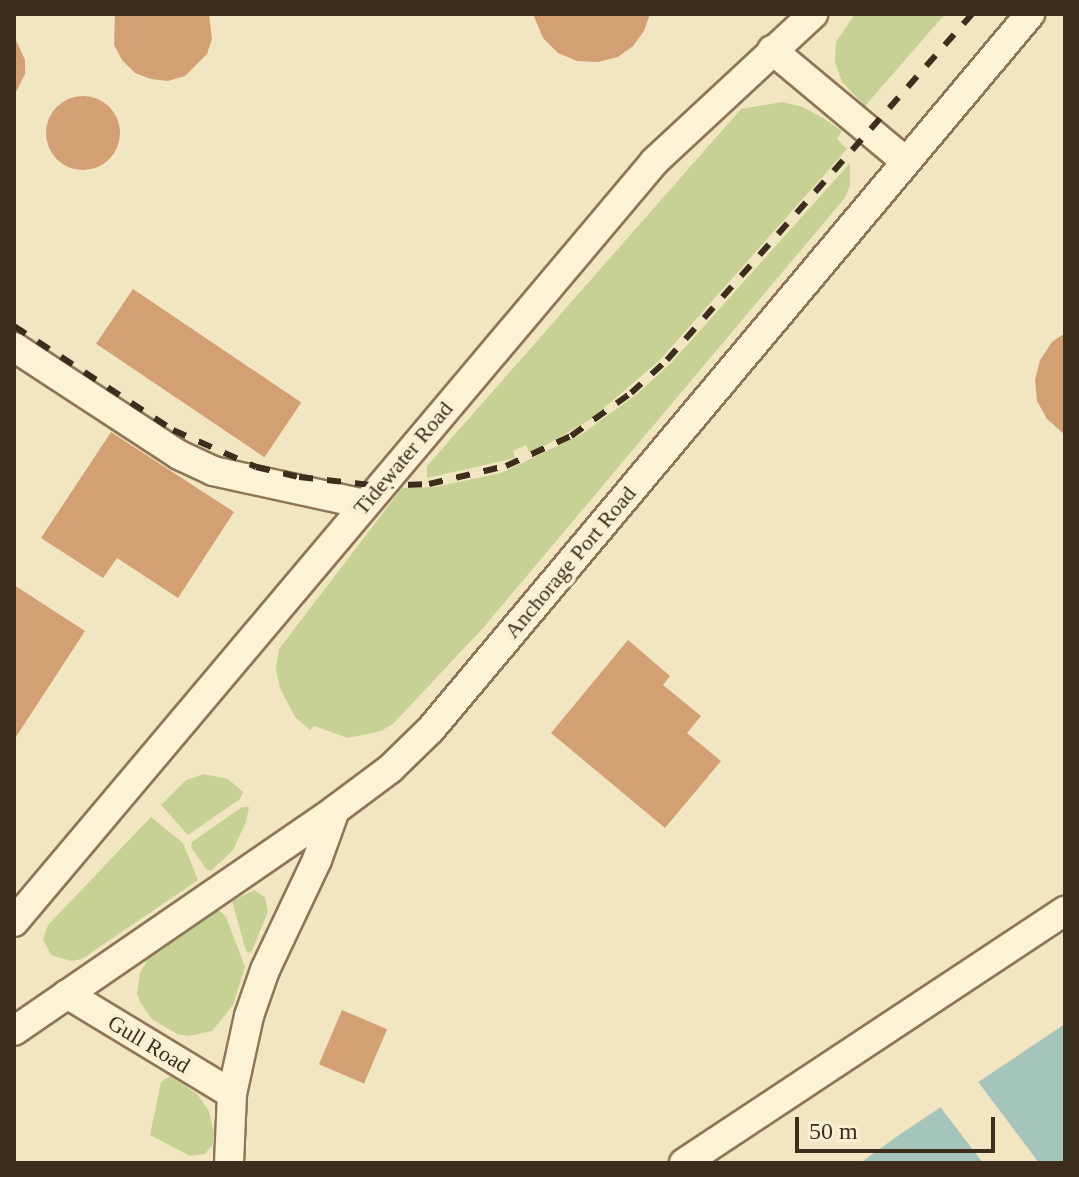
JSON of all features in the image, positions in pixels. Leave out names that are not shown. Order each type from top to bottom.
[{"type":"street","name":"Tidewater Road","points":[[14,922],[655,161],[813,14]]},
{"type":"street","name":"Anchorage Port Road","points":[[14,1031],[335,810],[390,769],[431,729],[1030,14]]},
{"type":"street","points":[[772,50],[905,161]]},
{"type":"street","points":[[14,347],[179,455],[213,471],[364,504]]},
{"type":"street","points":[[229,1163],[232,1094],[249,1016],[265,970],[317,860],[335,810]]},
{"type":"street","points":[[684,1163],[1065,911]]},
{"type":"street","name":"Gull Road","points":[[67,994],[232,1094]]},
{"type":"green space","points":[[855,14],[945,14],[865,106],[842,82],[835,62],[836,42]]},
{"type":"green space","points":[[782,102],[803,107],[842,131],[837,139],[847,149],[659,361],[591,419],[548,444],[529,452],[526,445],[513,451],[515,458],[427,478],[427,466],[741,109]]},
{"type":"green space","points":[[850,163],[850,186],[844,199],[483,628],[393,724],[381,731],[348,738],[314,726],[310,730],[295,717],[280,688],[276,669],[279,649],[402,488],[435,487],[501,473],[582,434],[637,394],[671,363]]},
{"type":"green space","points":[[204,774],[228,779],[243,792],[240,799],[188,835],[161,805],[186,780]]},
{"type":"green space","points":[[242,807],[249,807],[246,822],[233,850],[211,871],[206,869],[191,847],[192,842]]},
{"type":"green space","points":[[151,817],[183,843],[198,880],[82,959],[71,961],[51,955],[43,939],[48,925]]},
{"type":"green space","points":[[254,890],[265,897],[268,912],[251,953],[246,951],[232,901]]},
{"type":"green space","points":[[219,910],[226,917],[245,967],[233,1005],[212,1031],[189,1036],[177,1034],[152,1019],[140,1002],[137,993],[140,973],[148,959]]},
{"type":"green space","points":[[170,1076],[197,1094],[209,1111],[213,1144],[205,1154],[190,1156],[150,1135],[161,1082]]},
{"type":"water","points":[[1065,1024],[1065,1163],[860,1163],[899,1135]]},
{"type":"pier","points":[[976,1079],[1039,1163],[983,1163],[938,1104]]},
{"type":"building","points":[[115,14],[209,14],[212,39],[207,54],[185,76],[168,81],[135,73],[122,60],[114,45]]},
{"type":"building","points":[[533,14],[650,14],[644,31],[633,46],[618,57],[598,62],[577,61],[558,53],[543,38]]},
{"type":"building","points":[[14,36],[25,60],[25,74],[14,96]]},
{"type":"building","points":[[83,96],[97,99],[109,107],[117,119],[120,133],[117,147],[109,159],[97,167],[83,170],[69,167],[57,159],[49,147],[46,133],[49,119],[57,107],[69,99]]},
{"type":"building","points":[[133,289],[301,403],[264,457],[96,344]]},
{"type":"building","points":[[1065,333],[1065,435],[1047,419],[1037,401],[1035,380],[1040,360],[1052,342]]},
{"type":"building","points":[[111,432],[234,512],[178,598],[117,558],[103,578],[41,538]]},
{"type":"building","points":[[14,585],[85,631],[14,740]]},
{"type":"building","points":[[628,640],[670,676],[663,685],[701,716],[687,733],[721,761],[665,828],[551,733]]},
{"type":"building","points":[[342,1010],[387,1029],[364,1083],[319,1064]]},
{"type":"railway","points":[[14,326],[173,430],[256,467],[299,477],[380,486],[429,484],[506,466],[571,436],[631,393],[667,360],[972,14]]}]
